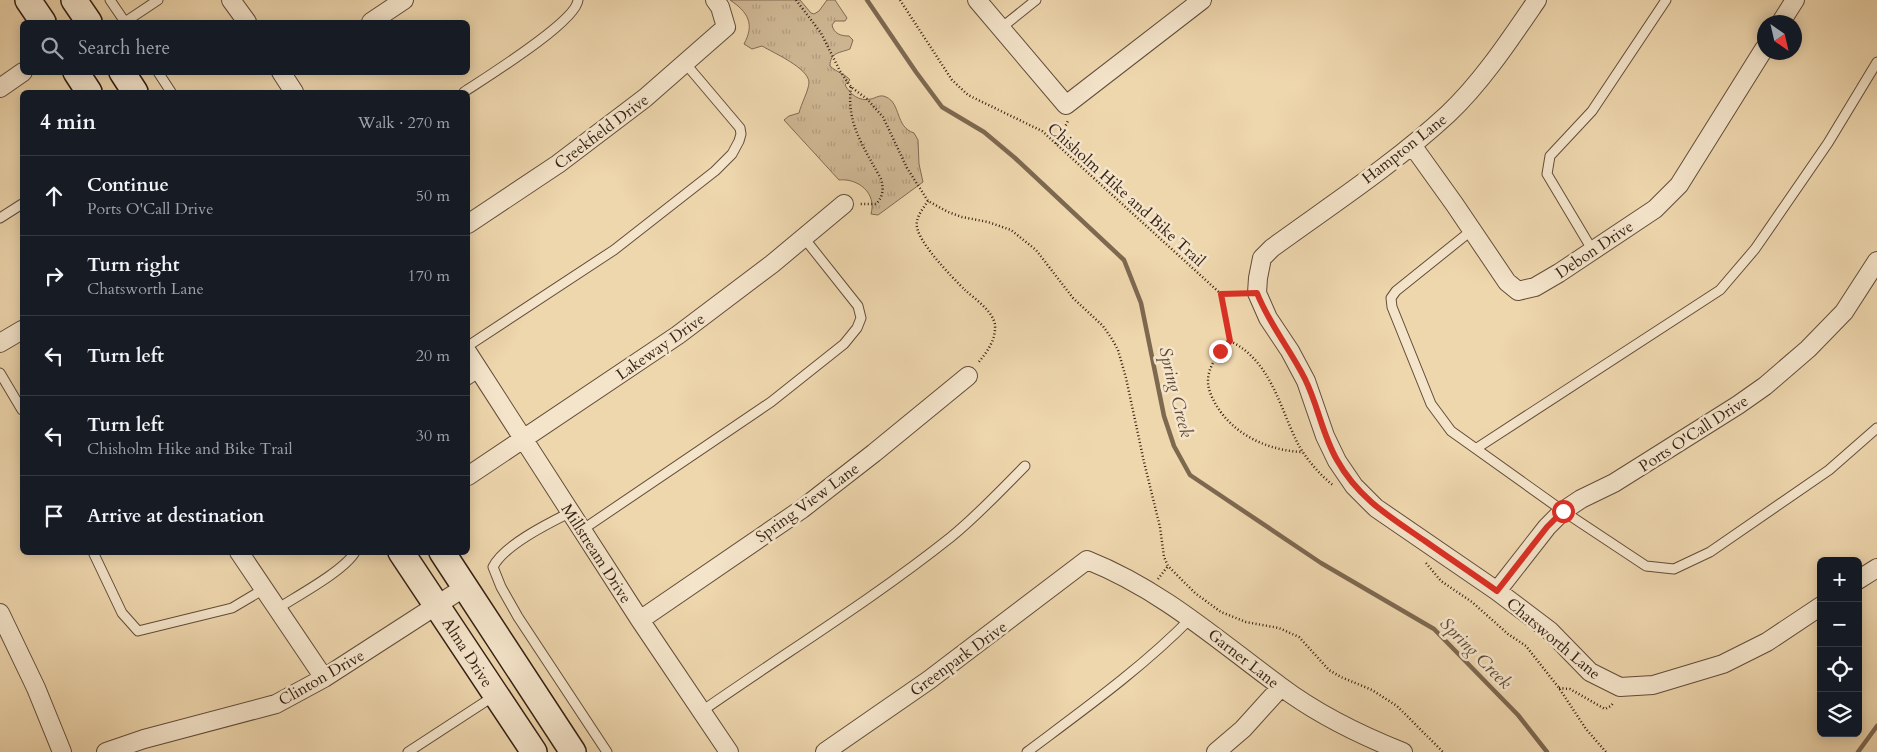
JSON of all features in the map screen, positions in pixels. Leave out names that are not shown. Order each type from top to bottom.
[{"type":"main road","points":[[28,0],[41,20]]},
{"type":"main road","points":[[74,0],[88,20]]},
{"type":"main road","points":[[78,75],[88,90]]},
{"type":"main road","points":[[124,75],[134,90]]},
{"type":"main road","name":"Alma Drive","points":[[403,555],[534,752]]},
{"type":"main road","name":"Alma Drive","points":[[444,555],[573,752]]},
{"type":"street","points":[[231,0],[246,20]]},
{"type":"street","points":[[374,20],[404,0]]},
{"type":"street","name":"Creekfield Drive","points":[[470,223],[558,164],[645,98],[726,27],[716,0]]},
{"type":"street","points":[[977,0],[1066,105],[1202,0]]},
{"type":"street","name":"Hampton Lane","points":[[1257,286],[1262,258],[1272,248],[1412,145],[1449,113],[1485,72],[1537,0]]},
{"type":"street","points":[[1785,15],[1795,0]]},
{"type":"street","name":"Debon Drive","points":[[1412,145],[1507,282],[1518,291],[1535,287],[1560,273],[1655,208],[1679,185],[1757,60]]},
{"type":"street","points":[[0,88],[20,74]]},
{"type":"street","name":"Lakeway Drive","points":[[470,475],[678,335],[772,264],[844,204]]},
{"type":"street","name":"Ports O'Call Drive","points":[[1497,591],[1547,527],[1563,511],[1580,499],[1614,483],[1765,386],[1808,349],[1844,312],[1877,261]]},
{"type":"street","name":"Chatsworth Lane","points":[[1257,286],[1268,318],[1290,351],[1306,381],[1325,436],[1337,461],[1354,486],[1376,508],[1497,591],[1550,631],[1590,672],[1620,687],[1653,685],[1723,664],[1767,642],[1817,609]]},
{"type":"street","points":[[0,343],[20,331]]},
{"type":"street","name":"Millstream Drive","points":[[470,361],[474,376],[524,439],[640,620],[729,752]]},
{"type":"street","name":"Spring View Lane","points":[[640,620],[809,503],[968,376]]},
{"type":"street","points":[[241,555],[324,678]]},
{"type":"street","name":"Garner Lane","points":[[1087,560],[1150,590],[1191,618],[1281,687],[1320,712],[1374,740],[1403,752]]},
{"type":"street","name":"Greenpark Drive","points":[[825,752],[929,680],[1087,560]]},
{"type":"street","points":[[1862,577],[1877,568]]},
{"type":"street","name":"Clinton Drive","points":[[106,752],[276,704],[324,678],[465,586]]},
{"type":"street","points":[[0,613],[36,688],[62,752]]},
{"type":"street","points":[[1216,752],[1243,729],[1281,687]]},
{"type":"lane","points":[[110,0],[124,20]]},
{"type":"lane","points":[[128,20],[158,0]]},
{"type":"lane","points":[[467,90],[546,36],[570,16],[578,0]]},
{"type":"lane","points":[[1001,28],[1036,0]]},
{"type":"lane","points":[[1593,251],[1547,174],[1550,156],[1592,111],[1666,0]]},
{"type":"lane","points":[[1477,448],[1720,290],[1755,249],[1828,143],[1877,62]]},
{"type":"lane","points":[[470,345],[614,250],[715,171],[732,154],[739,141],[740,128],[685,63]]},
{"type":"lane","points":[[160,75],[170,90]]},
{"type":"lane","points":[[0,218],[20,205]]},
{"type":"lane","points":[[1472,230],[1396,291],[1391,298],[1392,307],[1431,404],[1451,431],[1563,511],[1646,566],[1674,569],[1710,552],[1829,470],[1877,428]]},
{"type":"lane","points":[[582,530],[771,402],[844,344],[857,328],[860,318],[858,306],[804,238]]},
{"type":"lane","points":[[0,373],[20,407]]},
{"type":"lane","points":[[702,711],[881,589],[951,536],[988,504],[1025,466]]},
{"type":"lane","points":[[571,512],[540,528],[496,560],[493,567],[498,581],[518,617],[607,752]]},
{"type":"lane","points":[[94,555],[122,613],[138,631],[232,608],[264,589]]},
{"type":"lane","points":[[277,609],[340,568],[351,560],[354,555]]},
{"type":"lane","points":[[1027,752],[1093,703],[1171,638],[1191,618]]},
{"type":"lane","points":[[408,752],[496,695]]},
{"type":"path","points":[[796,0],[821,33],[840,71],[850,86],[867,99],[883,117],[907,168],[928,201],[962,217],[988,222],[1012,230],[1036,250],[1073,298],[1103,326],[1112,339],[1118,350],[1126,378],[1160,527],[1164,556],[1168,566],[1195,593],[1221,612],[1246,622],[1279,628],[1300,637],[1329,670],[1372,690],[1397,706],[1443,752]]},
{"type":"path","name":"Chisholm Hike and Bike Trail","points":[[900,0],[952,80],[960,89],[1042,131],[1221,294]]},
{"type":"path","points":[[844,204],[876,204],[883,194],[881,179],[853,124],[849,105],[850,86]]},
{"type":"path","points":[[1056,144],[1070,116],[1066,105]]},
{"type":"path","points":[[928,201],[916,223],[919,234],[956,281],[987,310],[995,324],[994,336],[990,345],[968,376]]},
{"type":"path","points":[[1230,341],[1221,294],[1257,286]]},
{"type":"path","points":[[1230,341],[1240,346],[1264,370],[1303,452],[1337,489]]},
{"type":"path","points":[[1230,341],[1212,363],[1208,375],[1208,387],[1218,408],[1232,425],[1254,440],[1278,449],[1303,452]]},
{"type":"path","points":[[1420,557],[1446,585],[1472,602],[1508,634],[1526,646],[1559,688],[1586,728],[1606,752]]},
{"type":"path","points":[[1559,688],[1570,689],[1605,709],[1616,700],[1620,687]]},
{"type":"green space","points":[[730,0],[800,0],[814,14],[819,11],[827,0],[835,0],[847,18],[845,21],[835,21],[832,25],[834,31],[843,36],[849,36],[853,40],[850,49],[839,52],[832,58],[830,66],[849,78],[850,80],[845,85],[855,96],[867,100],[882,96],[891,100],[904,126],[914,133],[918,140],[919,164],[923,182],[878,215],[871,214],[872,206],[869,193],[859,184],[839,180],[784,120],[789,116],[799,113],[809,85],[807,77],[803,71],[790,61],[762,46],[752,49],[744,44],[749,30],[748,19],[741,9]]},
{"type":"waterway","name":"Spring Creek","points":[[867,0],[942,107],[984,132],[1015,158],[1124,260],[1141,303],[1164,416],[1174,446],[1190,475],[1321,563],[1434,629],[1518,715],[1547,752]]},
{"type":"waterway","points":[[1858,752],[1877,726]]},
{"type":"route","points":[[1220,351],[1230,341],[1221,294],[1257,293],[1268,318],[1290,351],[1306,381],[1325,436],[1337,461],[1354,486],[1376,508],[1497,591],[1547,527],[1563,511]]}]
